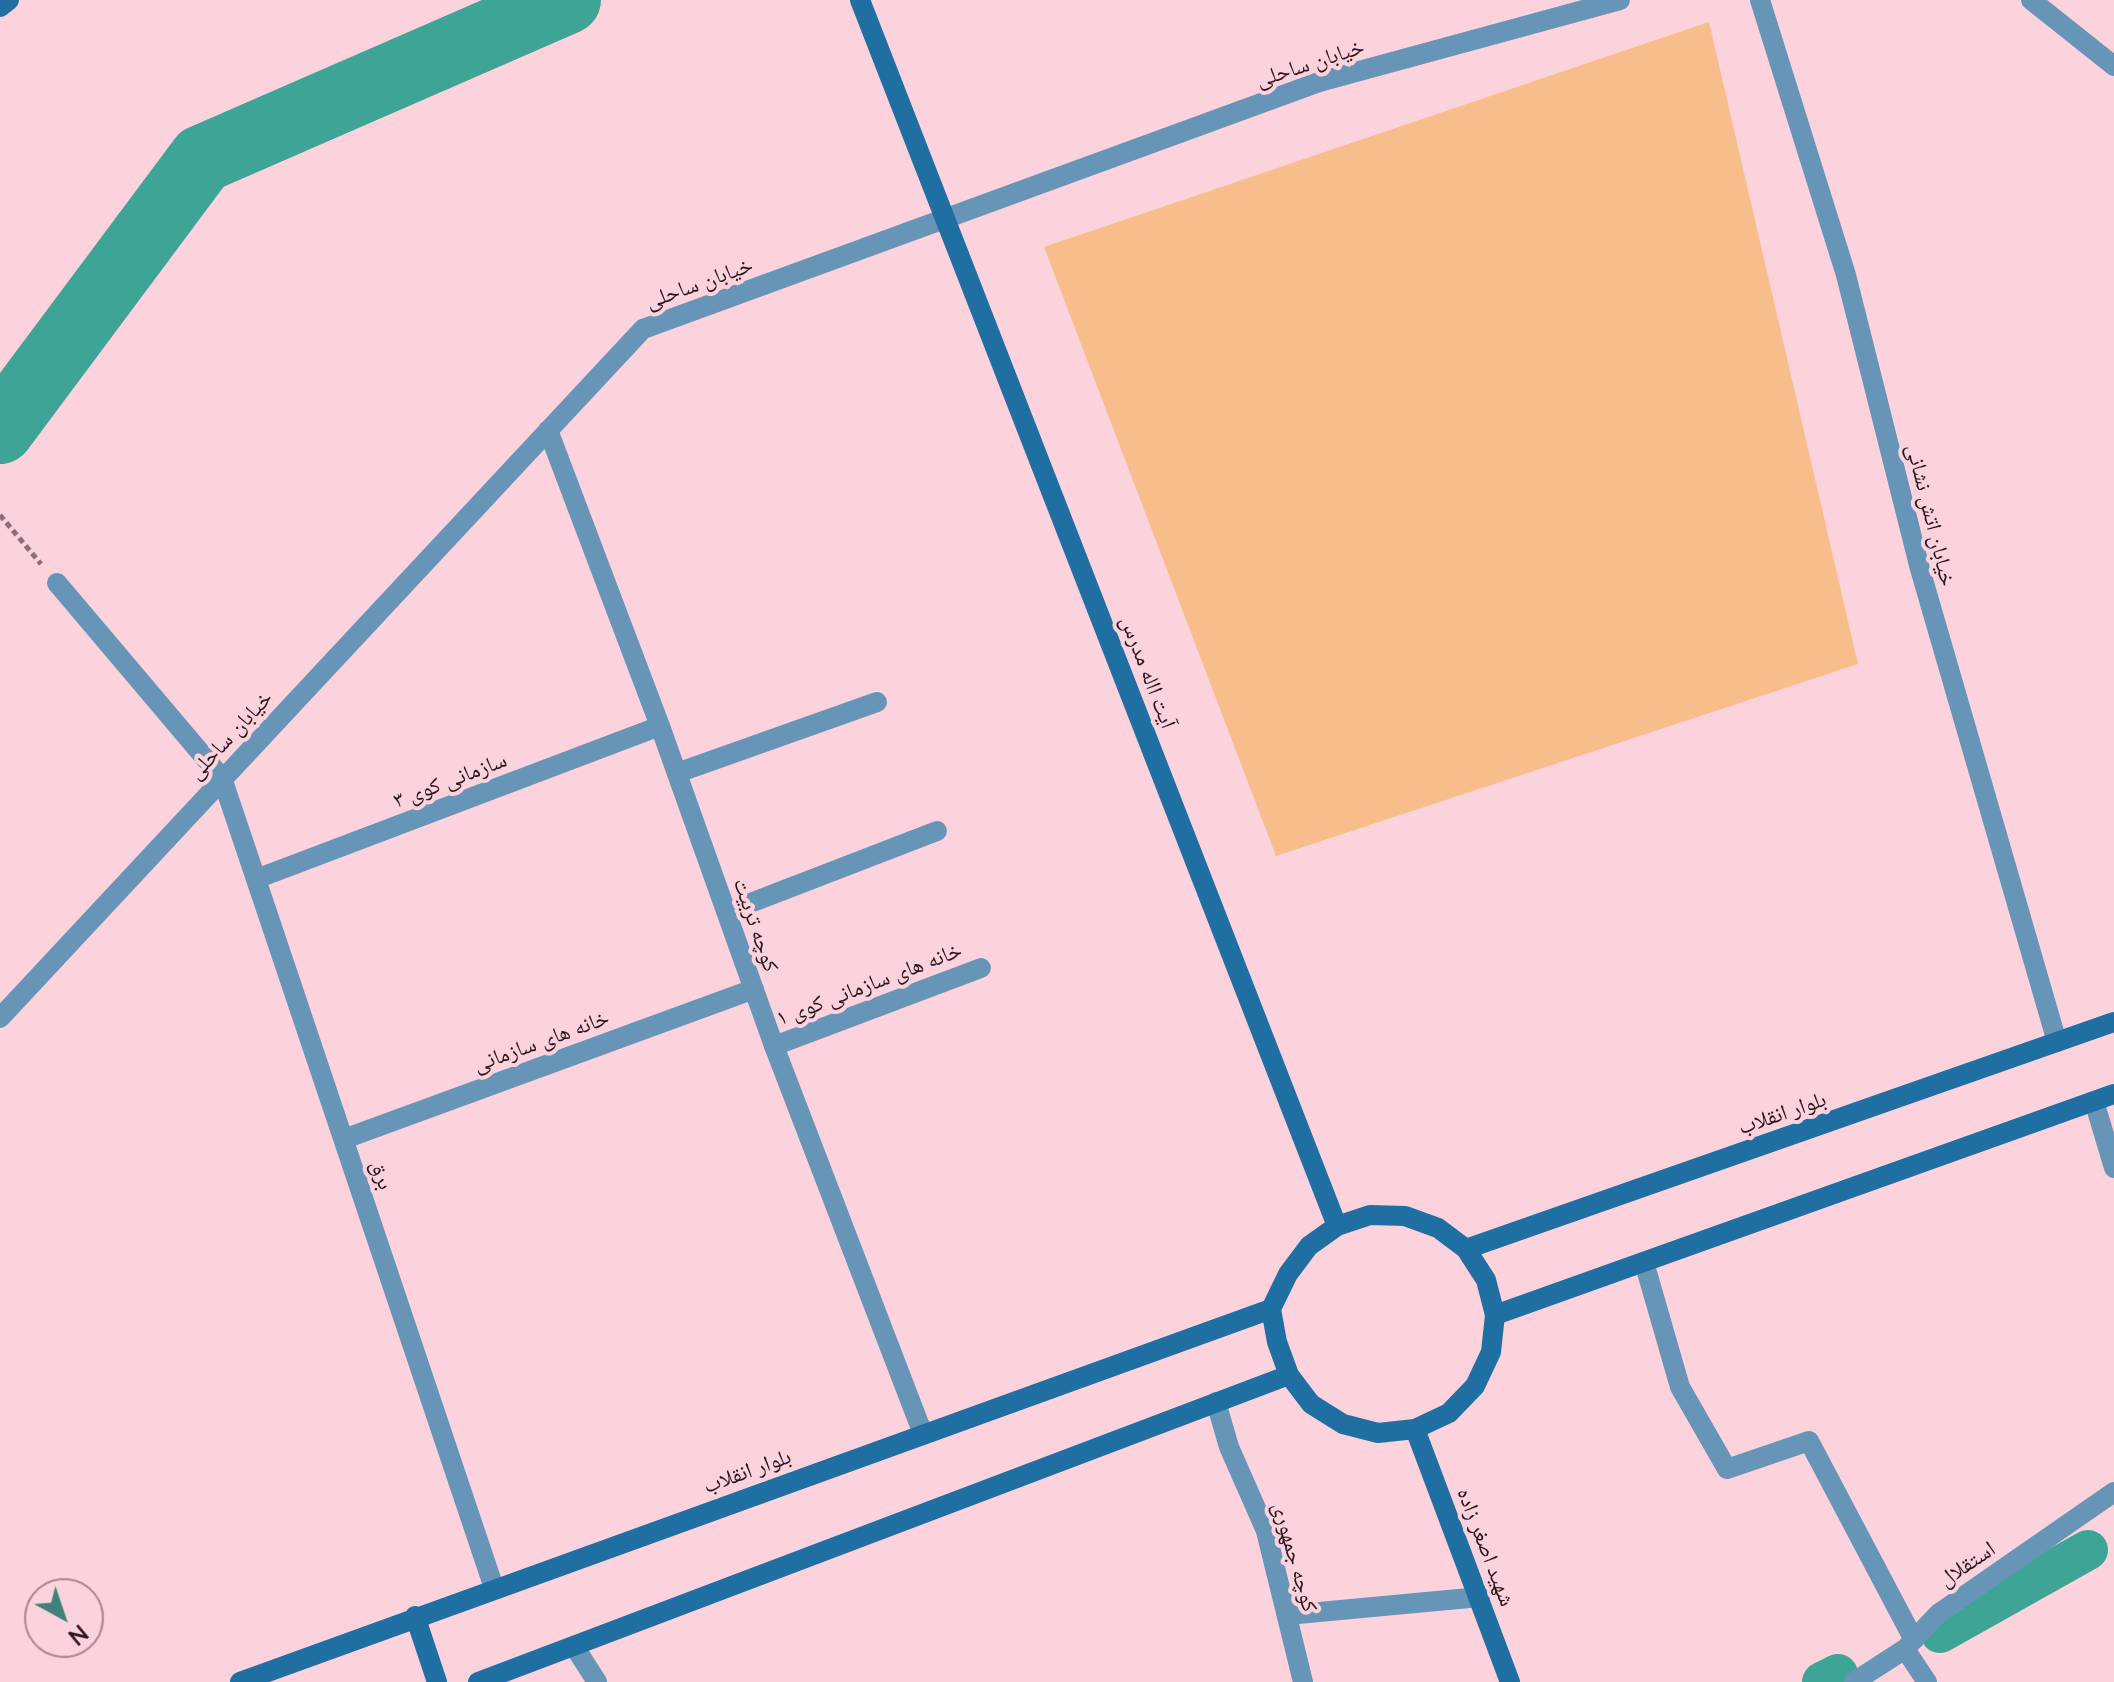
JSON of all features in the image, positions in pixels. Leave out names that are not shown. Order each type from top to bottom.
[{"type":"main road","points":[[0,7],[9,0]]},
{"type":"main road","name":"آیت االه مدرس","points":[[860,0],[1337,1226]]},
{"type":"main road","name":"بلوار انقلاب","points":[[1466,1249],[2114,1022]]},
{"type":"main road","points":[[1495,1315],[2114,1094]]},
{"type":"main road","points":[[1370,1215],[1405,1216],[1438,1228],[1466,1249],[1486,1280],[1495,1315],[1491,1352],[1475,1386],[1449,1413],[1415,1429],[1378,1433],[1343,1424],[1311,1404],[1289,1375],[1271,1309],[1288,1274],[1309,1246],[1337,1226],[1370,1215]]},
{"type":"main road","name":"بلوار انقلاب","points":[[240,1682],[415,1616],[1271,1309]]},
{"type":"main road","points":[[478,1682],[1289,1375]]},
{"type":"main road","name":"شهید اصغر زاده","points":[[1415,1429],[1510,1682]]},
{"type":"main road","points":[[415,1616],[437,1682]]},
{"type":"street","name":"خیابان ساحلی","points":[[0,1018],[643,329],[1319,82],[1620,0]]},
{"type":"street","name":"خیابان اتش نشانی","points":[[1760,0],[1846,275],[1920,569],[2057,1042]]},
{"type":"street","points":[[2031,0],[2114,66]]},
{"type":"street","name":"کوچه تربیت","points":[[548,430],[660,726],[774,1046],[923,1434]]},
{"type":"street","points":[[57,583],[222,778]]},
{"type":"street","points":[[677,773],[877,702]]},
{"type":"street","name":"سازمانی کوی ۳","points":[[256,879],[660,726]]},
{"type":"street","name":"برق","points":[[222,778],[494,1588]]},
{"type":"street","points":[[727,912],[937,831]]},
{"type":"street","name":"خانه های سازمانی کوی ۱","points":[[774,1046],[981,968]]},
{"type":"street","name":"خانه های سازمانی","points":[[344,1139],[754,989]]},
{"type":"street","points":[[2094,1101],[2114,1168]]},
{"type":"street","points":[[1644,1262],[1680,1387],[1727,1469],[1809,1441],[1927,1682]]},
{"type":"street","name":"کوچه جمهوری","points":[[1216,1402],[1229,1447],[1266,1531],[1303,1682]]},
{"type":"street","name":"استقلال","points":[[1854,1682],[1909,1645],[1938,1614],[2114,1492]]},
{"type":"street","points":[[1287,1615],[1480,1597]]},
{"type":"street","points":[[574,1646],[597,1682]]},
{"type":"path","points":[[0,515],[57,583]]},
{"type":"shaded area","points":[[1709,22],[1858,664],[1276,856],[1044,247]]},
{"type":"waterway","points":[[0,430],[202,159],[567,0]]},
{"type":"waterway","points":[[1940,1633],[2088,1550]]},
{"type":"waterway","points":[[1822,1682],[1838,1674]]}]
